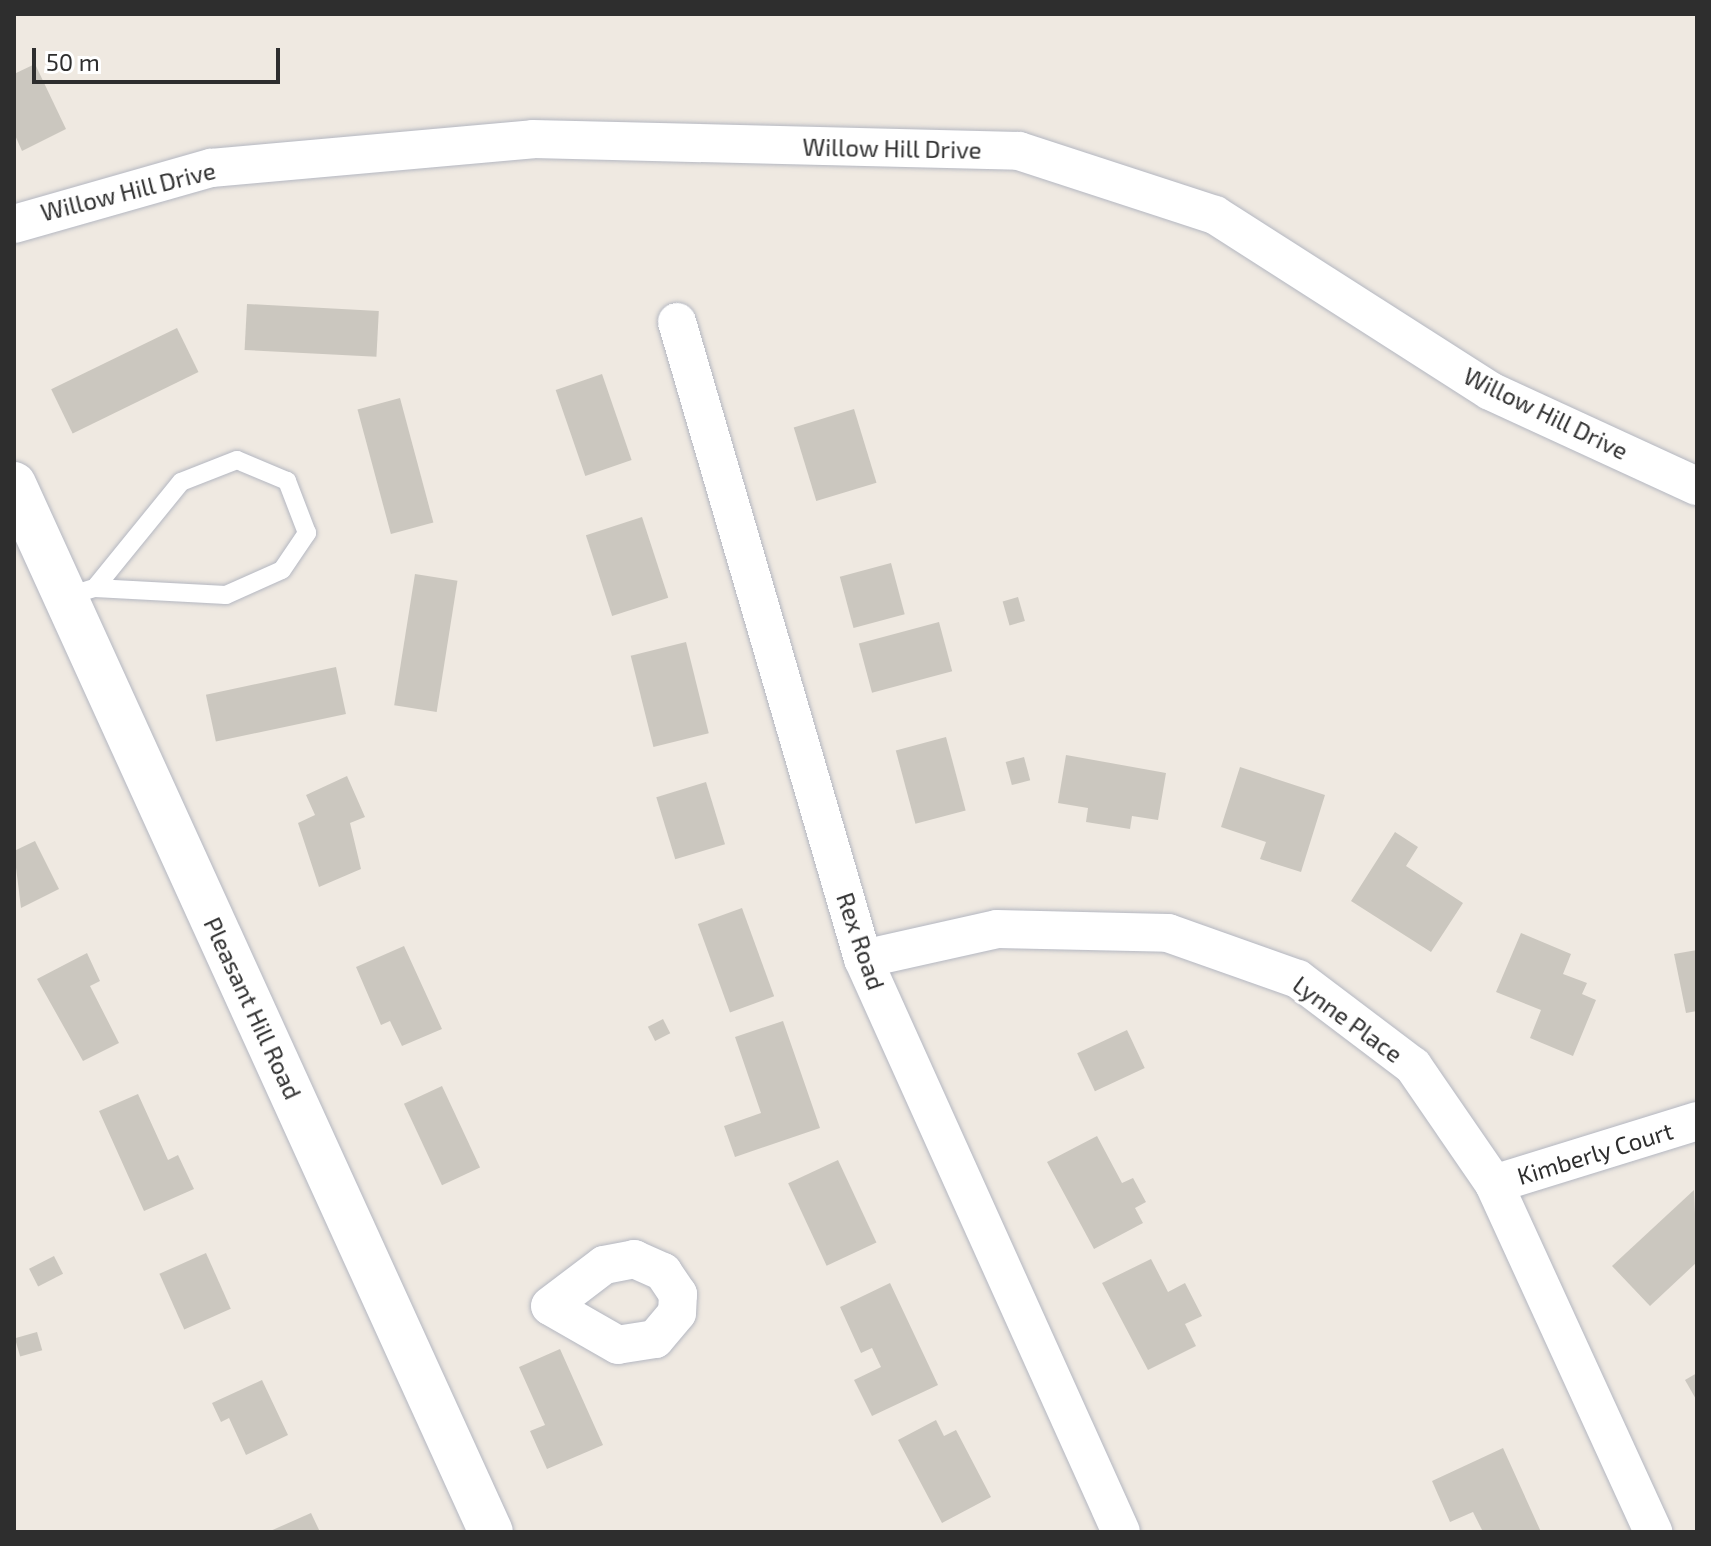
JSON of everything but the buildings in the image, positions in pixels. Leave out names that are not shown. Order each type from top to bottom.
[{"type":"street","name":"Willow Hill Drive","points":[[14,224],[211,168],[533,139],[1019,151],[1215,215],[1490,391],[1697,486]]},
{"type":"street","name":"Rex Road","points":[[677,322],[863,959],[1121,1532]]},
{"type":"street","name":"Pleasant Hill Road","points":[[14,484],[80,592],[491,1532]]},
{"type":"street","name":"Lynne Place","points":[[863,959],[997,929],[1168,933],[1298,979],[1413,1066],[1494,1184],[1653,1532]]},
{"type":"street","name":"Kimberly Court","points":[[1494,1184],[1697,1121]]},
{"type":"lane","points":[[237,460],[287,481],[307,533],[282,570],[226,595],[80,592],[181,482],[237,460]]}]
